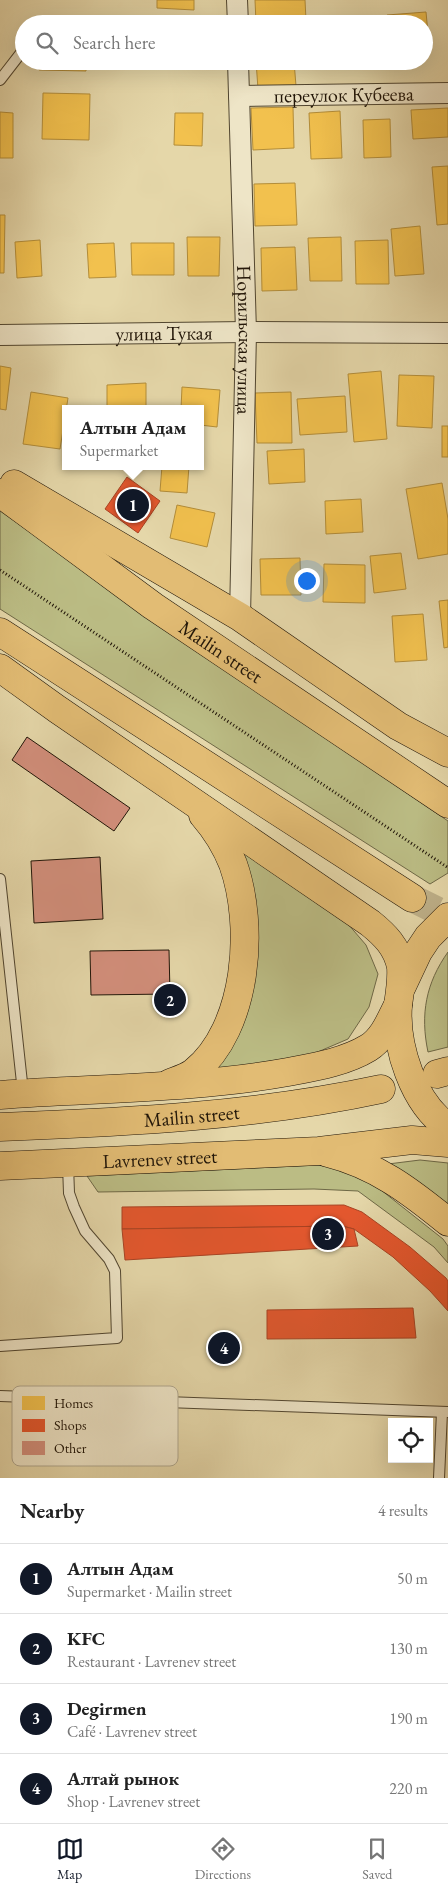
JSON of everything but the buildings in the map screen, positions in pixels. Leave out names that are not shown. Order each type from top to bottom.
[{"type":"main road","points":[[0,476],[240,617],[398,726],[448,753]]},
{"type":"main road","name":"Mailin street","points":[[0,493],[153,606],[448,804]]},
{"type":"main road","points":[[0,632],[412,898]]},
{"type":"main road","points":[[0,668],[56,709],[190,798],[384,934],[395,947],[402,967],[398,1035],[405,1064],[426,1104],[448,1127]]},
{"type":"main road","points":[[162,1085],[194,1072],[216,1048],[226,1031],[234,1012],[239,988],[245,935],[239,885],[233,864],[217,832],[190,798]]},
{"type":"main road","points":[[12,1094],[257,1078],[336,1060],[368,1048],[384,1034],[418,952],[428,937],[448,917]]},
{"type":"main road","name":"Mailin street","points":[[0,1127],[139,1122],[226,1114],[307,1103],[381,1088]]},
{"type":"main road","points":[[319,1151],[412,1140],[448,1143]]},
{"type":"main road","points":[[319,1151],[352,1159],[380,1174],[412,1192],[448,1222]]},
{"type":"main road","name":"Lavrenev street","points":[[0,1166],[319,1151]]},
{"type":"street","points":[[238,0],[238,15]]},
{"type":"street","name":"Норильская улица","points":[[238,70],[246,332],[240,617]]},
{"type":"street","name":"переулок Кубеева","points":[[239,96],[448,93]]},
{"type":"street","name":"улица Тукая","points":[[0,335],[246,332],[448,333]]},
{"type":"lane","points":[[0,80],[15,61]]},
{"type":"lane","points":[[0,879],[12,1094]]},
{"type":"lane","points":[[0,1346],[117,1338],[115,1272],[108,1259],[85,1231],[74,1208],[69,1193],[68,1164]]},
{"type":"lane","points":[[178,1402],[445,1412],[439,1478]]},
{"type":"path","points":[[0,570],[447,867]]},
{"type":"green space","points":[[0,511],[226,670],[448,821],[448,873],[430,884],[0,609]]},
{"type":"green space","points":[[237,847],[348,924],[366,945],[378,974],[369,1007],[348,1039],[313,1054],[213,1071],[230,1050]]},
{"type":"green space","points":[[448,952],[448,1047],[428,1052],[425,1025],[427,999],[434,975]]},
{"type":"green space","points":[[420,1160],[448,1163],[448,1210],[388,1164]]},
{"type":"green space","points":[[318,1165],[352,1171],[381,1190],[443,1239],[448,1246],[448,1263],[434,1247],[358,1191],[314,1189],[98,1192],[87,1176]]},
{"type":"tunnel","points":[[412,898],[448,916]]},
{"type":"place","name":"Алтын Адам","points":[[133,505]]},
{"type":"place","name":"KFC","points":[[170,1000]]},
{"type":"place","name":"Degirmen","points":[[328,1234]]},
{"type":"place","name":"Алтай рынок","points":[[224,1348]]}]
